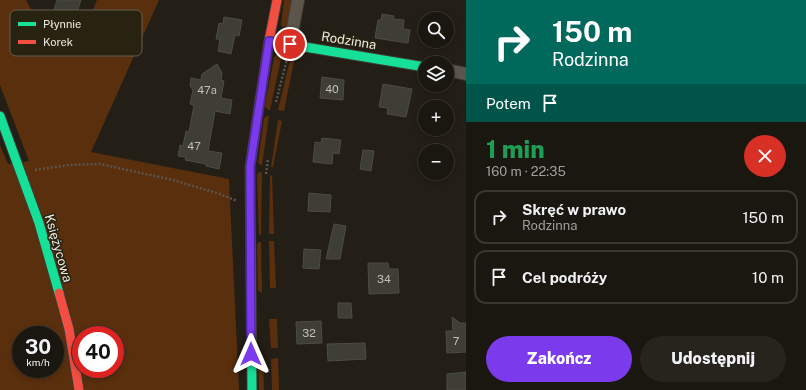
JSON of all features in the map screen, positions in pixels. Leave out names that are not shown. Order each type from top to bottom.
[{"type":"street","points":[[252,390],[250,167],[269,41],[277,0]]},
{"type":"street","points":[[290,44],[298,0]]},
{"type":"street","name":"Rodzinna","points":[[269,41],[418,66]]},
{"type":"street","points":[[454,71],[466,74]]},
{"type":"street","name":"Księżycowa","points":[[0,116],[41,230],[68,329],[79,390]]},
{"type":"path","points":[[276,106],[290,44]]},
{"type":"path","points":[[266,179],[269,152]]},
{"type":"path","points":[[34,170],[100,164],[173,180],[220,194],[238,202]]},
{"type":"shaded area","points":[[0,0],[26,0],[32,10],[10,10],[10,56],[134,56],[91,152],[229,179],[239,390],[0,390],[0,145],[8,164],[29,161],[0,85]]},
{"type":"shaded area","points":[[97,0],[159,0],[142,38],[142,10],[93,10]]},
{"type":"shaded area","points":[[284,0],[293,0],[288,25],[282,27],[281,24]]},
{"type":"shaded area","points":[[281,50],[283,50],[270,110],[268,110],[265,106],[274,58]]},
{"type":"shaded area","points":[[292,52],[303,52],[295,56],[284,111],[278,110]]},
{"type":"shaded area","points":[[269,116],[262,166],[258,163],[264,118]]},
{"type":"shaded area","points":[[278,120],[282,121],[273,167],[271,167]]},
{"type":"shaded area","points":[[259,172],[262,173],[261,235],[259,235],[257,175]]},
{"type":"shaded area","points":[[272,175],[274,234],[269,234],[270,176]]},
{"type":"shaded area","points":[[269,241],[274,241],[276,288],[270,288]]},
{"type":"shaded area","points":[[261,242],[262,292],[258,290],[257,244]]},
{"type":"shaded area","points":[[269,319],[277,319],[278,348],[271,348]]},
{"type":"shaded area","points":[[260,356],[263,356],[264,390],[259,390],[258,359]]},
{"type":"shaded area","points":[[278,358],[279,390],[272,390],[271,359]]},
{"type":"building","points":[[57,0],[81,0],[78,10],[54,10]]},
{"type":"building","points":[[382,14],[394,16],[393,19],[404,20],[403,29],[410,30],[408,43],[375,38],[378,20],[381,20]]},
{"type":"building","points":[[224,17],[242,20],[239,36],[235,35],[231,54],[218,51],[220,39],[216,39],[219,23],[223,24]]},
{"type":"building","points":[[217,64],[222,73],[221,80],[224,81],[221,98],[232,100],[230,114],[215,111],[208,151],[222,153],[219,169],[206,166],[206,164],[185,160],[186,157],[178,156],[180,145],[183,146],[186,131],[189,132],[194,105],[190,104],[193,90],[190,86],[191,78],[201,80],[202,74]]},
{"type":"building","points":[[322,77],[344,80],[343,100],[320,98]]},
{"type":"building","points":[[383,84],[412,89],[406,117],[387,114],[388,108],[379,107]]},
{"type":"building","points":[[322,138],[341,140],[339,154],[333,153],[332,164],[313,162],[315,142],[321,143]]},
{"type":"building","points":[[363,150],[374,151],[371,171],[360,169]]},
{"type":"building","points":[[309,193],[331,195],[330,212],[308,211]]},
{"type":"building","points":[[334,224],[346,226],[340,259],[326,259]]},
{"type":"building","points":[[304,249],[321,250],[319,269],[303,268]]},
{"type":"building","points":[[368,263],[388,263],[389,269],[398,269],[399,293],[369,294]]},
{"type":"building","points":[[338,303],[351,303],[352,318],[338,318]]},
{"type":"building","points":[[452,317],[460,323],[466,323],[466,352],[447,353],[446,331],[453,331]]},
{"type":"building","points":[[321,321],[322,343],[297,344],[296,322]]},
{"type":"building","points":[[365,343],[366,359],[328,361],[327,344]]},
{"type":"building","points":[[466,372],[466,390],[447,390],[447,374]]},
{"type":"traffic: fast","points":[[269,41],[418,66]]},
{"type":"traffic: fast","points":[[252,390],[250,167],[260,100]]},
{"type":"traffic: fast","points":[[0,116],[39,223],[59,293]]},
{"type":"traffic: jam","points":[[260,100],[277,0]]},
{"type":"traffic: jam","points":[[59,293],[69,329],[79,390]]},
{"type":"route","points":[[251,354],[250,167],[269,41],[290,44]]}]
